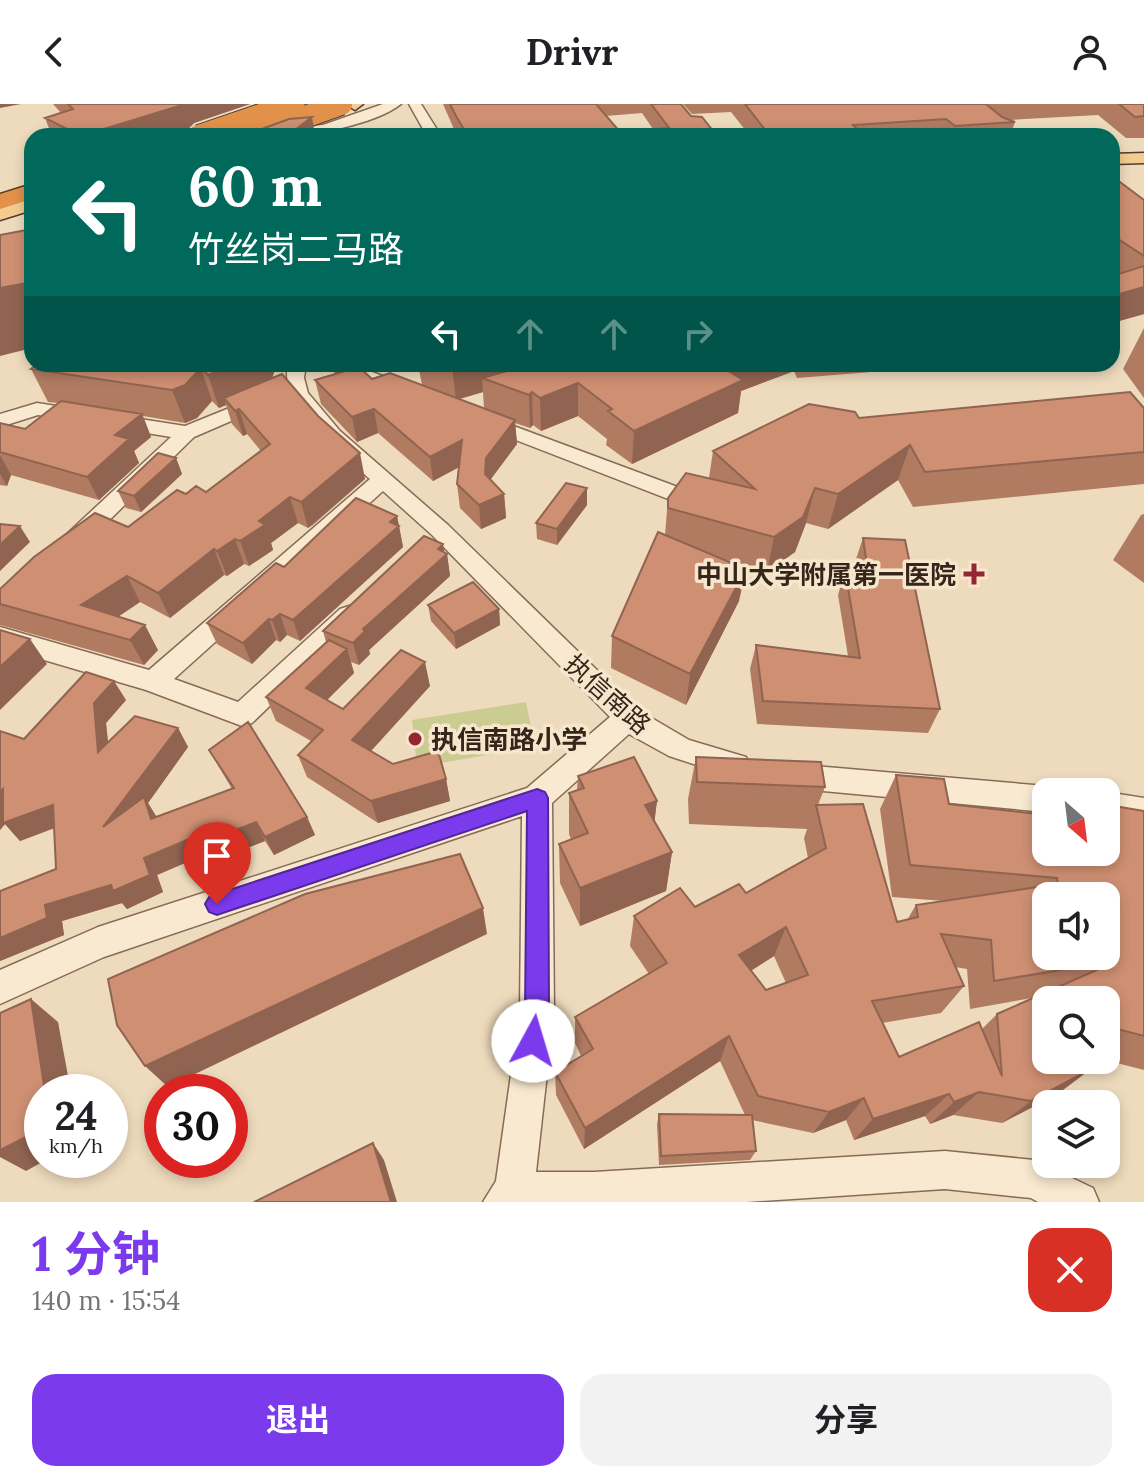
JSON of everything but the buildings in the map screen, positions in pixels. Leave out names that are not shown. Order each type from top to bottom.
[{"type":"highway","points":[[229,128],[293,104]]},
{"type":"highway","points":[[235,128],[326,106]]},
{"type":"highway","points":[[277,128],[326,106]]},
{"type":"highway","points":[[0,200],[24,192]]},
{"type":"highway","points":[[0,213],[24,206]]},
{"type":"main road","points":[[228,128],[286,104]]},
{"type":"main road","points":[[277,128],[326,106],[358,107]]},
{"type":"main road","points":[[1120,151],[1144,150]]},
{"type":"main road","points":[[1120,159],[1144,158]]},
{"type":"main road","points":[[0,225],[24,218]]},
{"type":"street","points":[[326,128],[358,107],[395,104]]},
{"type":"street","points":[[415,104],[429,128]]},
{"type":"street","points":[[346,128],[358,107]]},
{"type":"street","points":[[355,372],[428,400]]},
{"type":"street","points":[[66,549],[187,433],[296,375]]},
{"type":"street","name":"执信南路","points":[[296,375],[308,407],[333,435],[440,530],[628,718],[652,736],[680,750],[753,770],[816,779],[965,789],[1032,797]]},
{"type":"street","points":[[474,408],[702,504]]},
{"type":"street","points":[[0,421],[37,409],[187,433]]},
{"type":"street","points":[[153,682],[384,478]]},
{"type":"street","points":[[417,552],[440,530]]},
{"type":"street","points":[[0,637],[153,682],[242,715],[370,595]]},
{"type":"street","points":[[0,987],[98,943],[537,798],[628,718]]},
{"type":"street","points":[[537,798],[537,1011],[509,1196],[945,1170],[1034,1179],[1079,1202]]},
{"type":"street","points":[[1120,807],[1144,811]]},
{"type":"green space","points":[[526,702],[535,747],[417,767],[412,720]]},
{"type":"place","name":"中山大学附属第一医院","points":[[974,574]]},
{"type":"place","name":"执信南路小学","points":[[415,739]]},
{"type":"route","points":[[217,904],[537,798],[537,1011],[533,1041]]}]
